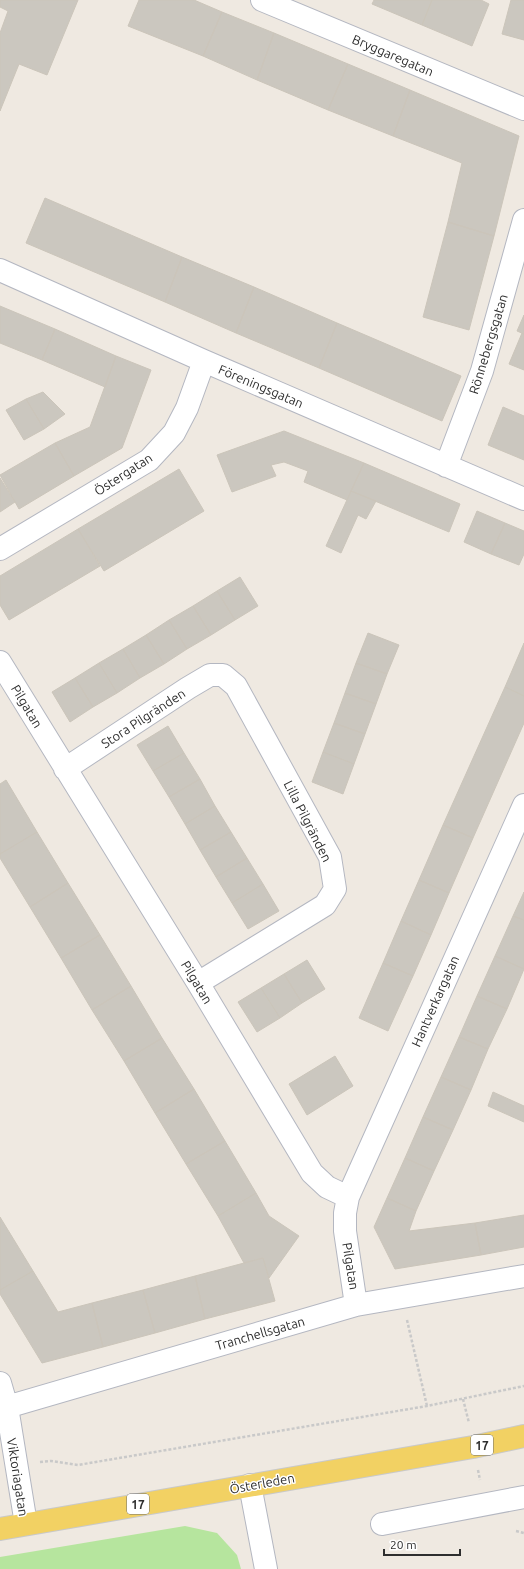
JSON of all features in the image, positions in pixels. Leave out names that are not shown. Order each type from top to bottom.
[{"type":"main road","name":"Österleden","points":[[0,1529],[473,1447],[524,1436]]},
{"type":"street","name":"Bryggaregatan","points":[[262,0],[524,109]]},
{"type":"street","name":"Rönnebergsgatan","points":[[446,466],[482,371],[524,220]]},
{"type":"street","name":"Föreningsgatan","points":[[0,270],[204,361],[524,499]]},
{"type":"street","name":"Östergatan","points":[[0,549],[149,460],[174,433],[187,408],[204,361]]},
{"type":"street","name":"Pilgatan","points":[[0,662],[198,983],[312,1173],[327,1187],[348,1197],[345,1213],[345,1231],[356,1305]]},
{"type":"street","name":"Stora Pilgränden","points":[[65,769],[188,688],[210,675],[223,675]]},
{"type":"street","name":"Lilla Pilgränden","points":[[198,983],[326,905],[335,888],[330,858],[317,831],[236,686],[223,675]]},
{"type":"street","name":"Hantverkargatan","points":[[348,1197],[524,805]]},
{"type":"street","name":"Tranchellsgatan","points":[[3,1408],[356,1305],[524,1276]]},
{"type":"street","name":"Viktoriagatan","points":[[0,1383],[3,1408],[17,1466],[26,1524]]},
{"type":"street","points":[[250,1485],[266,1569]]},
{"type":"street","points":[[382,1524],[524,1497]]},
{"type":"path","points":[[402,1297],[427,1406]]},
{"type":"path","points":[[17,1466],[51,1461],[78,1465],[427,1406],[524,1386]]},
{"type":"path","points":[[516,1531],[524,1533]]},
{"type":"green space","points":[[185,1526],[217,1533],[237,1555],[241,1569],[0,1569],[0,1557]]},
{"type":"building","points":[[0,0],[78,0],[47,75],[19,64],[0,111],[0,33],[8,11],[0,7]]},
{"type":"building","points":[[139,0],[194,0],[222,12],[203,56],[128,26]]},
{"type":"building","points":[[374,0],[432,0],[422,25],[372,4]]},
{"type":"building","points":[[432,0],[481,0],[489,4],[472,46],[422,25]]},
{"type":"building","points":[[511,0],[524,0],[524,40],[502,34]]},
{"type":"building","points":[[222,12],[274,33],[257,80],[203,56]]},
{"type":"building","points":[[274,33],[348,64],[328,110],[257,80]]},
{"type":"building","points":[[348,64],[410,90],[393,136],[328,110]]},
{"type":"building","points":[[410,90],[519,136],[494,236],[448,222],[462,163],[393,136]]},
{"type":"building","points":[[45,198],[182,257],[165,302],[26,243]]},
{"type":"building","points":[[448,222],[494,236],[469,330],[423,317]]},
{"type":"building","points":[[182,257],[254,287],[236,333],[165,302]]},
{"type":"building","points":[[254,287],[337,323],[319,368],[236,333]]},
{"type":"building","points":[[0,306],[55,329],[42,360],[0,343]]},
{"type":"building","points":[[524,315],[524,334],[517,331]]},
{"type":"building","points":[[337,323],[461,376],[442,421],[319,368]]},
{"type":"building","points":[[55,329],[116,356],[105,387],[42,360]]},
{"type":"building","points":[[522,333],[524,334],[524,370],[509,364]]},
{"type":"building","points":[[116,356],[151,370],[122,448],[74,476],[55,443],[90,427]]},
{"type":"building","points":[[43,392],[65,414],[44,429],[26,399]]},
{"type":"building","points":[[26,399],[44,429],[24,440],[6,410]]},
{"type":"building","points":[[503,407],[524,416],[524,460],[488,445]]},
{"type":"building","points":[[284,431],[364,463],[347,500],[304,482],[308,471],[284,462],[271,465],[276,476],[232,492],[217,455]]},
{"type":"building","points":[[55,443],[74,476],[19,509],[0,475]]},
{"type":"building","points":[[364,463],[460,504],[449,532],[351,491]]},
{"type":"building","points":[[179,469],[204,511],[104,571],[78,529]]},
{"type":"building","points":[[0,478],[15,502],[0,512]]},
{"type":"building","points":[[351,491],[376,501],[366,519],[358,515],[341,553],[326,546]]},
{"type":"building","points":[[477,511],[505,523],[491,554],[464,542]]},
{"type":"building","points":[[505,523],[524,531],[524,554],[519,565],[491,554]]},
{"type":"building","points":[[78,529],[100,566],[9,620],[0,605],[0,576]]},
{"type":"building","points":[[240,577],[258,606],[235,620],[217,591]]},
{"type":"building","points":[[217,591],[235,620],[211,635],[193,606]]},
{"type":"building","points":[[193,606],[211,635],[187,649],[169,620]]},
{"type":"building","points":[[169,620],[187,649],[164,664],[146,635]]},
{"type":"building","points":[[368,633],[399,645],[387,674],[356,663]]},
{"type":"building","points":[[146,635],[164,664],[140,678],[123,649]]},
{"type":"building","points":[[524,643],[524,696],[505,687]]},
{"type":"building","points":[[123,649],[140,678],[117,693],[99,663]]},
{"type":"building","points":[[99,663],[117,693],[93,707],[75,678]]},
{"type":"building","points":[[356,663],[387,674],[376,704],[345,693]]},
{"type":"building","points":[[75,678],[93,707],[70,722],[52,692]]},
{"type":"building","points":[[505,687],[524,696],[524,723],[473,838],[443,825]]},
{"type":"building","points":[[345,693],[376,704],[365,734],[334,723]]},
{"type":"building","points":[[334,723],[365,734],[354,764],[323,752]]},
{"type":"building","points":[[168,726],[184,753],[153,771],[137,745]]},
{"type":"building","points":[[323,752],[354,764],[343,794],[312,782]]},
{"type":"building","points":[[184,753],[200,779],[169,797],[153,771]]},
{"type":"building","points":[[200,779],[215,806],[185,824],[169,797]]},
{"type":"building","points":[[6,780],[37,832],[0,854],[0,784]]},
{"type":"building","points":[[215,806],[231,832],[200,850],[185,824]]},
{"type":"building","points":[[443,825],[473,838],[449,893],[419,880]]},
{"type":"building","points":[[37,832],[68,883],[30,907],[0,858],[0,854]]},
{"type":"building","points":[[231,832],[247,858],[216,877],[200,850]]},
{"type":"building","points":[[247,858],[263,884],[232,903],[216,877]]},
{"type":"building","points":[[419,880],[449,893],[431,935],[401,921]]},
{"type":"building","points":[[68,883],[100,935],[61,958],[30,907]]},
{"type":"building","points":[[263,884],[279,911],[248,929],[232,903]]},
{"type":"building","points":[[524,892],[524,920],[513,916]]},
{"type":"building","points":[[513,916],[524,920],[524,969],[495,956]]},
{"type":"building","points":[[401,921],[431,935],[413,976],[383,963]]},
{"type":"building","points":[[100,935],[131,986],[92,1010],[61,958]]},
{"type":"building","points":[[495,956],[524,969],[507,1009],[477,996]]},
{"type":"building","points":[[307,960],[325,989],[302,1003],[284,974]]},
{"type":"building","points":[[383,963],[413,976],[388,1031],[359,1018]]},
{"type":"building","points":[[284,974],[302,1003],[280,1018],[261,988]]},
{"type":"building","points":[[131,986],[162,1038],[124,1061],[92,1010]]},
{"type":"building","points":[[261,988],[280,1018],[257,1032],[238,1002]]},
{"type":"building","points":[[477,996],[507,1009],[488,1049],[459,1037]]},
{"type":"building","points":[[459,1037],[488,1049],[471,1090],[441,1077]]},
{"type":"building","points":[[162,1038],[194,1089],[155,1113],[124,1061]]},
{"type":"building","points":[[335,1056],[353,1086],[307,1115],[289,1084]]},
{"type":"building","points":[[441,1077],[471,1090],[453,1130],[423,1117]]},
{"type":"building","points":[[194,1089],[225,1141],[186,1164],[155,1113]]},
{"type":"building","points":[[493,1092],[524,1106],[524,1122],[488,1106]]},
{"type":"building","points":[[423,1117],[453,1130],[434,1171],[405,1158]]},
{"type":"building","points":[[225,1141],[256,1193],[218,1216],[186,1164]]},
{"type":"building","points":[[405,1158],[434,1171],[416,1211],[387,1198]]},
{"type":"building","points":[[256,1193],[269,1216],[299,1236],[269,1278],[263,1258],[244,1263],[218,1216]]},
{"type":"building","points":[[387,1198],[416,1211],[409,1231],[475,1223],[481,1255],[395,1269],[374,1227]]},
{"type":"building","points":[[524,1215],[524,1247],[481,1255],[475,1223]]},
{"type":"building","points":[[0,1217],[33,1271],[0,1290]]},
{"type":"building","points":[[263,1258],[275,1301],[205,1319],[195,1276]]},
{"type":"building","points":[[33,1271],[58,1312],[92,1303],[103,1347],[42,1363],[0,1294],[0,1290]]},
{"type":"building","points":[[195,1276],[205,1319],[155,1333],[143,1290]]},
{"type":"building","points":[[143,1290],[155,1333],[103,1347],[92,1303]]}]
